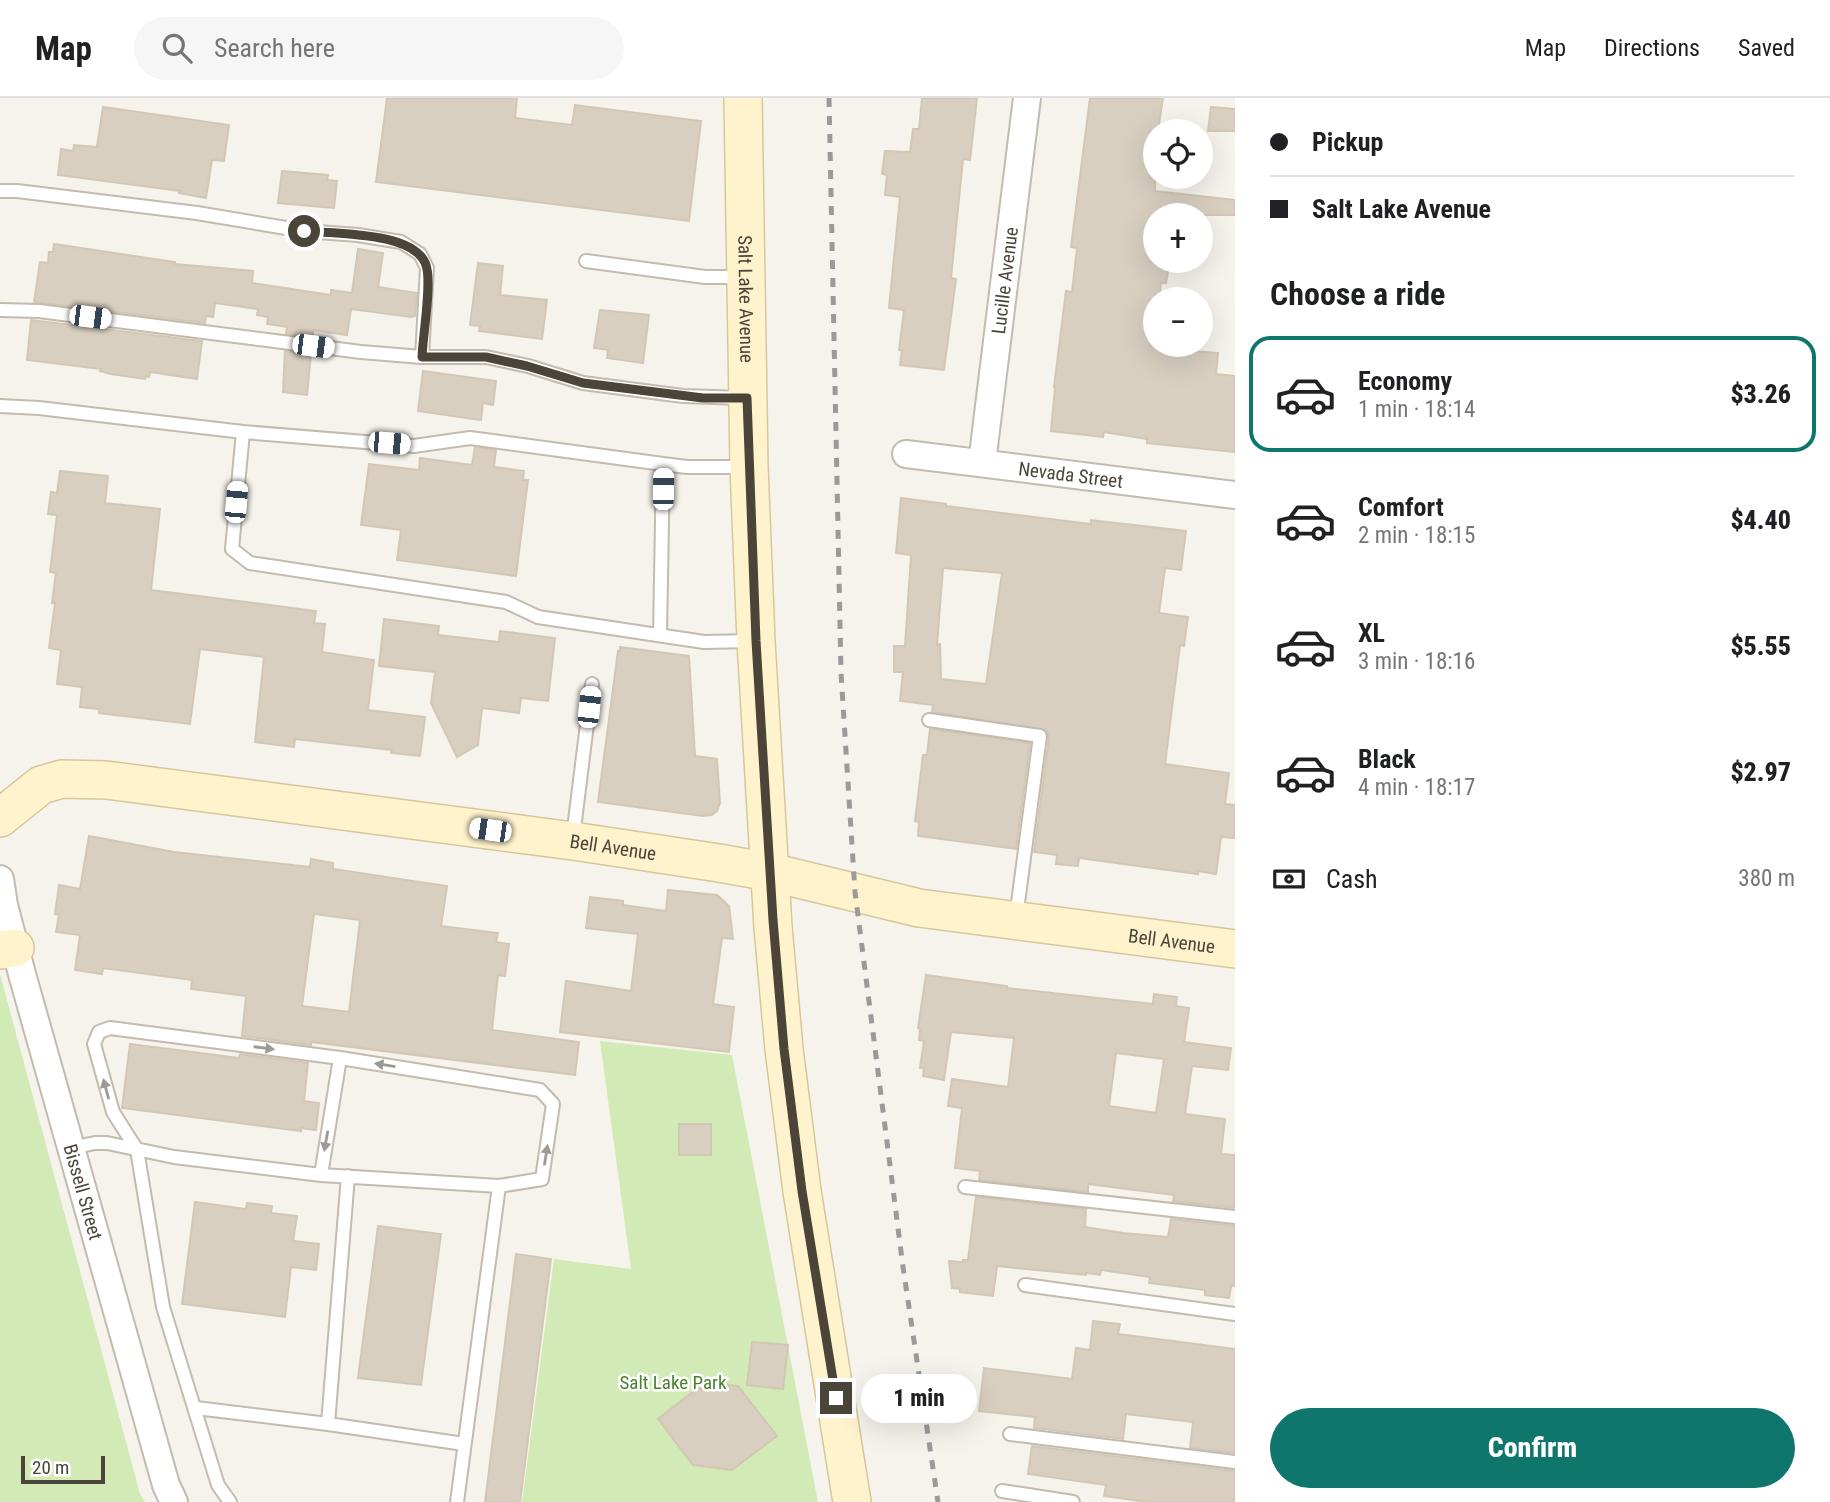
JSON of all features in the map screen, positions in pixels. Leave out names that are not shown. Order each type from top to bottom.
[{"type":"street","name":"Salt Lake Avenue","points":[[743,98],[749,467],[770,872],[785,1062],[802,1191],[852,1502]]},
{"type":"street","name":"Lucille Avenue","points":[[982,463],[1027,98]]},
{"type":"street","name":"Nevada Street","points":[[906,454],[1235,495]]},
{"type":"street","name":"Bell Avenue","points":[[0,818],[41,785],[62,779],[106,780],[573,841],[770,872],[919,908],[1235,949]]},
{"type":"street","name":"Bissell Street","points":[[0,879],[8,949],[71,1148],[166,1485],[174,1502]]},
{"type":"lane","points":[[0,191],[184,212],[304,231],[401,242],[420,254],[427,268],[422,357]]},
{"type":"lane","points":[[586,261],[705,277],[747,277]]},
{"type":"lane","points":[[0,310],[39,311],[361,352],[422,357],[486,357],[583,383],[703,398],[747,398]]},
{"type":"lane","points":[[0,406],[39,408],[243,432],[414,446],[470,438],[687,467],[749,467]]},
{"type":"lane","points":[[243,432],[232,550],[250,563],[506,602],[538,617],[704,642],[756,641]]},
{"type":"lane","points":[[660,635],[663,464]]},
{"type":"lane","points":[[573,841],[592,684]]},
{"type":"lane","points":[[929,720],[1040,736],[1016,922]]},
{"type":"lane","points":[[71,1148],[95,1143],[136,1150],[174,1157],[321,1175],[499,1186],[542,1179],[553,1104],[540,1090],[340,1058],[110,1028],[99,1032],[94,1044],[113,1112],[136,1150],[163,1307],[219,1485],[230,1502]]},
{"type":"lane","points":[[321,1175],[340,1058]]},
{"type":"lane","points":[[328,1424],[348,1176]]},
{"type":"lane","points":[[457,1502],[499,1186]]},
{"type":"lane","points":[[965,1187],[1235,1217]]},
{"type":"lane","points":[[1025,1285],[1235,1314]]},
{"type":"lane","points":[[196,1408],[464,1444]]},
{"type":"lane","points":[[1010,1434],[1235,1462]]},
{"type":"lane","points":[[1002,1491],[1073,1502]]},
{"type":"green space","points":[[0,974],[140,1494],[145,1502],[0,1502]]},
{"type":"green space","name":"Salt Lake Park","points":[[600,1041],[732,1055],[818,1502],[522,1502],[554,1259],[631,1269]]},
{"type":"building","points":[[387,98],[517,98],[515,118],[572,125],[575,105],[701,121],[689,221],[376,182]]},
{"type":"building","points":[[922,98],[977,98],[970,160],[963,159],[951,278],[956,279],[944,370],[900,365],[904,310],[889,308],[900,197],[885,195],[887,175],[882,174],[885,151],[910,152],[913,129],[919,129]]},
{"type":"building","points":[[1090,98],[1163,98],[1160,119],[1143,119],[1143,189],[1235,200],[1235,215],[1213,215],[1213,203],[1143,203],[1143,273],[1168,273],[1166,283],[1161,283],[1160,287],[1143,287],[1143,357],[1213,357],[1213,353],[1218,353],[1216,374],[1235,376],[1235,452],[1147,443],[1147,439],[1104,432],[1103,437],[1051,431],[1066,291],[1072,292],[1077,248],[1071,247]]},
{"type":"building","points":[[103,107],[229,125],[224,161],[212,160],[206,198],[179,193],[180,191],[58,175],[61,149],[73,151],[74,145],[97,147]]},
{"type":"building","points":[[1211,107],[1235,109],[1235,131],[1213,131],[1213,119],[1210,119]]},
{"type":"building","points":[[282,171],[328,175],[327,180],[337,181],[334,208],[278,203]]},
{"type":"building","points":[[54,244],[175,264],[253,271],[252,283],[331,295],[331,290],[352,293],[358,249],[383,253],[378,287],[417,293],[415,316],[351,309],[347,335],[313,330],[313,337],[286,334],[287,327],[267,324],[268,317],[257,315],[258,309],[215,303],[213,317],[206,316],[205,323],[34,302],[40,262],[48,263],[49,252],[53,252]]},
{"type":"building","points":[[478,263],[503,266],[500,295],[547,300],[542,339],[479,331],[480,326],[470,325]]},
{"type":"building","points":[[600,310],[649,315],[643,363],[607,358],[608,350],[594,348]]},
{"type":"building","points":[[31,320],[202,341],[197,379],[150,372],[145,379],[111,374],[100,371],[101,369],[27,360]]},
{"type":"building","points":[[285,351],[311,354],[307,395],[283,392]]},
{"type":"building","points":[[423,371],[496,381],[493,405],[483,403],[481,420],[418,411]]},
{"type":"building","points":[[475,447],[496,450],[494,467],[524,471],[523,480],[528,480],[516,576],[397,560],[401,530],[361,525],[369,464],[419,470],[420,458],[472,465]]},
{"type":"building","points":[[60,471],[108,476],[105,503],[160,509],[151,590],[316,611],[314,623],[325,624],[322,652],[374,660],[368,710],[425,717],[420,756],[391,753],[392,750],[295,739],[294,747],[255,742],[264,657],[200,649],[190,724],[99,713],[99,709],[80,707],[82,687],[57,684],[61,650],[49,648],[56,573],[50,572],[57,515],[48,514],[51,492],[57,493]]},
{"type":"building","points":[[901,498],[1091,524],[1091,520],[1186,531],[1181,570],[1165,568],[1159,613],[1188,617],[1184,646],[1180,645],[1165,764],[1229,773],[1225,804],[1235,805],[1235,838],[1221,837],[1216,874],[1079,858],[1078,866],[1056,864],[1057,855],[1034,852],[1049,737],[1046,730],[932,712],[933,705],[900,701],[903,672],[894,672],[894,646],[905,646],[911,555],[896,553]],"holes":[[[943,568],[1002,573],[986,684],[941,679],[940,644],[937,645]]]},
{"type":"building","points":[[384,619],[439,626],[438,635],[499,642],[500,631],[555,638],[548,701],[521,698],[519,713],[482,708],[478,745],[457,757],[431,703],[435,672],[379,666]]},
{"type":"building","points":[[620,647],[689,656],[695,756],[717,759],[720,803],[712,815],[598,802]]},
{"type":"building","points":[[930,729],[1030,743],[1016,849],[918,836],[919,822],[915,821],[923,755],[927,755]]},
{"type":"building","points":[[89,836],[174,852],[310,867],[311,859],[333,863],[333,869],[447,886],[441,926],[498,933],[496,942],[509,944],[505,976],[498,975],[492,1030],[579,1042],[575,1075],[242,1036],[246,996],[191,989],[192,980],[103,968],[102,974],[75,970],[80,935],[56,932],[59,915],[55,914],[59,885],[80,889]],"holes":[[[314,914],[360,920],[349,1012],[302,1006]]]},
{"type":"building","points":[[668,890],[717,895],[729,906],[733,939],[722,938],[713,1004],[734,1007],[729,1052],[560,1032],[566,981],[631,991],[638,934],[586,928],[590,897],[666,911]]},
{"type":"building","points":[[926,975],[1007,988],[1153,1004],[1154,994],[1177,997],[1176,1006],[1189,1008],[1184,1042],[1231,1048],[1228,1070],[1192,1066],[1185,1114],[1225,1119],[1221,1154],[1235,1155],[1235,1208],[1173,1201],[1174,1195],[1088,1184],[1088,1192],[979,1180],[980,1171],[955,1168],[962,1108],[948,1106],[952,1079],[1008,1087],[1014,1038],[951,1032],[944,1080],[923,1076],[924,1068],[920,1068],[924,1041],[919,1040],[918,1028]],"holes":[[[1116,1053],[1164,1059],[1156,1113],[1109,1106]]]},
{"type":"building","points":[[130,1044],[239,1058],[240,1054],[308,1063],[304,1101],[319,1103],[316,1130],[301,1128],[301,1131],[122,1108]]},
{"type":"building","points":[[679,1124],[711,1124],[711,1155],[679,1155]]},
{"type":"building","points":[[976,1197],[1086,1209],[1085,1227],[1123,1233],[1168,1237],[1171,1219],[1235,1226],[1235,1286],[1231,1286],[1229,1298],[1205,1295],[1205,1290],[1149,1283],[1150,1277],[1101,1270],[1100,1275],[1086,1275],[997,1266],[993,1296],[960,1292],[960,1289],[952,1288],[949,1261],[968,1260]]},
{"type":"building","points":[[195,1202],[246,1209],[247,1203],[272,1206],[271,1213],[297,1216],[293,1241],[319,1244],[316,1270],[291,1267],[285,1317],[182,1304]]},
{"type":"building","points":[[378,1226],[441,1234],[421,1385],[358,1378]]},
{"type":"building","points":[[516,1254],[551,1259],[520,1502],[485,1502]]},
{"type":"building","points":[[1093,1321],[1120,1324],[1118,1334],[1235,1349],[1235,1453],[1190,1448],[1193,1422],[1126,1414],[1123,1439],[1034,1428],[1035,1417],[979,1411],[984,1368],[1072,1379],[1076,1348],[1090,1350]]},
{"type":"building","points":[[752,1342],[788,1345],[783,1389],[747,1385]]},
{"type":"building","points":[[712,1383],[738,1386],[777,1436],[732,1470],[693,1465],[658,1419],[699,1387],[702,1390]]},
{"type":"building","points":[[1032,1446],[1235,1471],[1235,1502],[1147,1502],[1104,1496],[1106,1485],[1028,1474]]},
{"type":"railway","points":[[829,98],[841,673],[855,892],[903,1267],[938,1502]]},
{"type":"route","points":[[304,231],[358,235],[401,242],[420,254],[427,268],[422,357],[486,357],[583,383],[703,398],[747,398],[756,641],[773,920],[784,1049],[802,1191],[836,1398]]}]
